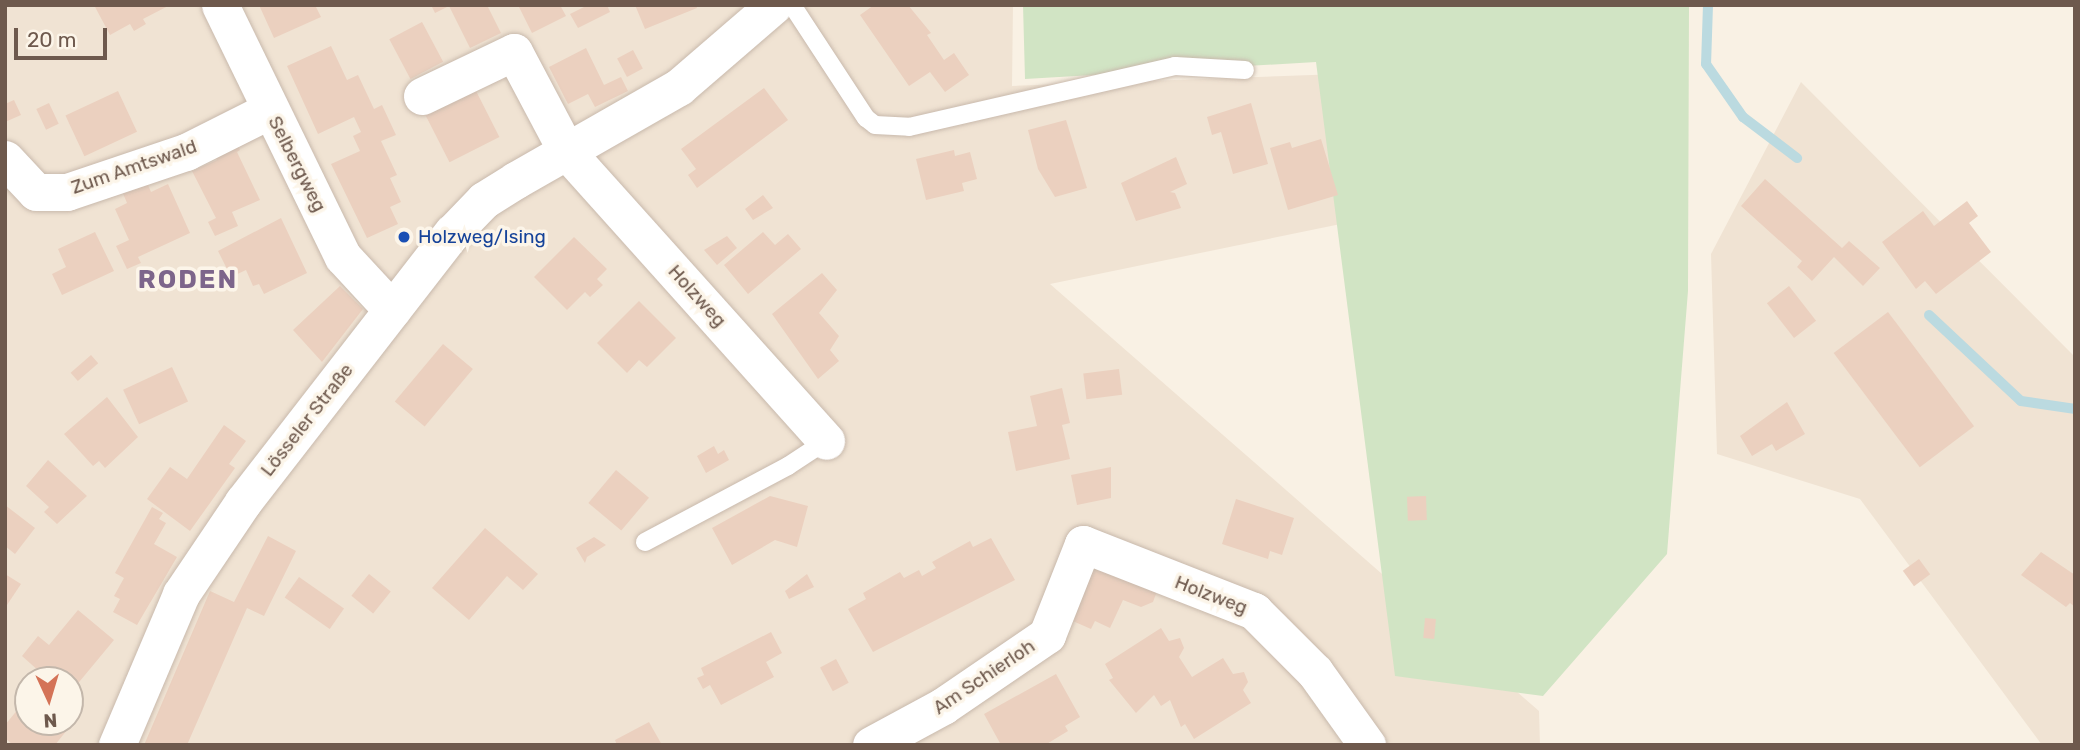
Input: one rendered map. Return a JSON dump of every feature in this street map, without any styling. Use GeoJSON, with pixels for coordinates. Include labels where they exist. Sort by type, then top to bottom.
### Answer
{"type":"FeatureCollection","features":[{"type":"Feature","properties":{"kind":"street","name":"Selbergweg"},"geometry":{"type":"LineString","coordinates":[[220,5],[343,257],[392,310]]}},
{"type":"Feature","properties":{"kind":"street","name":"Lösseler Straße"},"geometry":{"type":"LineString","coordinates":[[117,745],[181,594],[243,502],[392,310],[484,200],[679,87],[774,7]]}},
{"type":"Feature","properties":{"kind":"street"},"geometry":{"type":"LineString","coordinates":[[422,96],[514,52],[567,152]]}},
{"type":"Feature","properties":{"kind":"street","name":"Zum Amtswald"},"geometry":{"type":"LineString","coordinates":[[5,159],[36,192],[67,192],[186,152],[270,110]]}},
{"type":"Feature","properties":{"kind":"street","name":"Holzweg"},"geometry":{"type":"LineString","coordinates":[[567,152],[826,441]]}},
{"type":"Feature","properties":{"kind":"street","name":"Holzweg"},"geometry":{"type":"LineString","coordinates":[[1083,544],[1254,611],[1315,672],[1367,745]]}},
{"type":"Feature","properties":{"kind":"street","name":"Am Schierloh"},"geometry":{"type":"LineString","coordinates":[[871,745],[943,706],[1047,635],[1083,544]]}},
{"type":"Feature","properties":{"kind":"lane"},"geometry":{"type":"LineString","coordinates":[[774,7],[866,118],[875,125],[909,127],[1175,66],[1245,70]]}},
{"type":"Feature","properties":{"kind":"lane"},"geometry":{"type":"LineString","coordinates":[[645,542],[826,441]]}},
{"type":"Feature","properties":{"kind":"shaded area"},"geometry":{"type":"Polygon","coordinates":[[[5,5],[1013,5],[1012,86],[1340,74],[1365,219],[1050,284],[1539,711],[1540,745],[5,745],[5,5]]]}},
{"type":"Feature","properties":{"kind":"shaded area"},"geometry":{"type":"Polygon","coordinates":[[[1801,82],[2075,357],[2075,745],[2042,745],[1860,499],[1717,454],[1711,254],[1801,82]]]}},
{"type":"Feature","properties":{"kind":"green space"},"geometry":{"type":"Polygon","coordinates":[[[1023,5],[1689,5],[1688,291],[1667,554],[1543,696],[1395,676],[1316,62],[1025,79],[1023,5]]]}},
{"type":"Feature","properties":{"kind":"building"},"geometry":{"type":"Polygon","coordinates":[[[94,5],[170,5],[143,19],[146,24],[134,31],[130,24],[110,35],[94,5]]]}},
{"type":"Feature","properties":{"kind":"building"},"geometry":{"type":"Polygon","coordinates":[[[259,5],[315,5],[321,17],[274,38],[259,5]]]}},
{"type":"Feature","properties":{"kind":"building"},"geometry":{"type":"Polygon","coordinates":[[[431,5],[487,5],[501,33],[470,48],[449,6],[435,13],[431,5]]]}},
{"type":"Feature","properties":{"kind":"building"},"geometry":{"type":"Polygon","coordinates":[[[518,5],[560,5],[566,16],[532,33],[518,5]]]}},
{"type":"Feature","properties":{"kind":"building"},"geometry":{"type":"Polygon","coordinates":[[[588,5],[607,5],[610,12],[578,28],[570,14],[588,5]]]}},
{"type":"Feature","properties":{"kind":"building"},"geometry":{"type":"Polygon","coordinates":[[[635,5],[696,5],[697,8],[645,29],[635,5]]]}},
{"type":"Feature","properties":{"kind":"building"},"geometry":{"type":"Polygon","coordinates":[[[874,5],[908,5],[931,33],[927,35],[944,60],[954,53],[969,75],[945,92],[930,72],[909,86],[860,15],[874,5]]]}},
{"type":"Feature","properties":{"kind":"building"},"geometry":{"type":"Polygon","coordinates":[[[422,22],[443,62],[410,79],[389,39],[422,22]]]}},
{"type":"Feature","properties":{"kind":"building"},"geometry":{"type":"Polygon","coordinates":[[[331,46],[347,80],[358,75],[374,109],[382,105],[396,135],[381,141],[397,175],[390,178],[401,202],[390,207],[398,224],[367,238],[331,164],[360,151],[353,136],[361,132],[354,117],[318,134],[287,66],[331,46]]]}},
{"type":"Feature","properties":{"kind":"building"},"geometry":{"type":"Polygon","coordinates":[[[586,48],[604,85],[621,77],[628,91],[595,107],[588,94],[568,104],[549,67],[586,48]]]}},
{"type":"Feature","properties":{"kind":"building"},"geometry":{"type":"Polygon","coordinates":[[[633,50],[643,69],[627,77],[617,58],[633,50]]]}},
{"type":"Feature","properties":{"kind":"building"},"geometry":{"type":"Polygon","coordinates":[[[474,87],[499,137],[450,162],[424,112],[474,87]]]}},
{"type":"Feature","properties":{"kind":"building"},"geometry":{"type":"Polygon","coordinates":[[[764,88],[788,120],[697,188],[688,175],[696,169],[681,149],[764,88]]]}},
{"type":"Feature","properties":{"kind":"building"},"geometry":{"type":"Polygon","coordinates":[[[118,91],[137,132],[84,156],[65,116],[118,91]]]}},
{"type":"Feature","properties":{"kind":"building"},"geometry":{"type":"Polygon","coordinates":[[[14,100],[21,115],[5,122],[5,104],[14,100]]]}},
{"type":"Feature","properties":{"kind":"building"},"geometry":{"type":"Polygon","coordinates":[[[49,103],[59,124],[46,130],[36,109],[49,103]]]}},
{"type":"Feature","properties":{"kind":"building"},"geometry":{"type":"Polygon","coordinates":[[[1251,103],[1268,164],[1233,174],[1221,132],[1212,135],[1207,117],[1251,103]]]}},
{"type":"Feature","properties":{"kind":"building"},"geometry":{"type":"Polygon","coordinates":[[[1066,120],[1087,188],[1055,197],[1038,169],[1028,130],[1066,120]]]}},
{"type":"Feature","properties":{"kind":"building"},"geometry":{"type":"Polygon","coordinates":[[[235,137],[240,150],[237,152],[260,200],[232,212],[238,226],[215,236],[208,222],[216,218],[192,171],[217,160],[211,148],[235,137]]]}},
{"type":"Feature","properties":{"kind":"building"},"geometry":{"type":"Polygon","coordinates":[[[1321,139],[1338,195],[1288,210],[1270,148],[1290,142],[1292,148],[1321,139]]]}},
{"type":"Feature","properties":{"kind":"building"},"geometry":{"type":"Polygon","coordinates":[[[954,150],[955,156],[970,152],[977,179],[962,183],[964,191],[926,200],[916,159],[954,150]]]}},
{"type":"Feature","properties":{"kind":"building"},"geometry":{"type":"Polygon","coordinates":[[[1176,157],[1187,184],[1170,192],[1175,193],[1181,208],[1136,221],[1121,183],[1176,157]]]}},
{"type":"Feature","properties":{"kind":"building"},"geometry":{"type":"Polygon","coordinates":[[[1765,179],[1842,248],[1849,241],[1880,268],[1863,286],[1834,257],[1812,281],[1797,267],[1802,261],[1741,206],[1765,179]]]}},
{"type":"Feature","properties":{"kind":"building"},"geometry":{"type":"Polygon","coordinates":[[[146,180],[151,192],[168,184],[190,233],[138,257],[141,263],[127,269],[116,246],[129,240],[115,209],[127,203],[122,191],[146,180]]]}},
{"type":"Feature","properties":{"kind":"building"},"geometry":{"type":"Polygon","coordinates":[[[763,195],[773,208],[753,220],[745,209],[763,195]]]}},
{"type":"Feature","properties":{"kind":"building"},"geometry":{"type":"Polygon","coordinates":[[[1967,201],[1978,216],[1969,223],[1991,252],[1936,294],[1925,281],[1916,289],[1882,242],[1923,211],[1934,226],[1967,201]]]}},
{"type":"Feature","properties":{"kind":"building"},"geometry":{"type":"Polygon","coordinates":[[[281,218],[307,273],[264,294],[259,284],[253,286],[246,270],[231,277],[218,251],[281,218]]]}},
{"type":"Feature","properties":{"kind":"building"},"geometry":{"type":"Polygon","coordinates":[[[95,232],[114,271],[62,295],[52,274],[66,267],[58,249],[95,232]]]}},
{"type":"Feature","properties":{"kind":"building"},"geometry":{"type":"Polygon","coordinates":[[[763,232],[775,245],[788,234],[801,249],[748,294],[724,265],[763,232]]]}},
{"type":"Feature","properties":{"kind":"building"},"geometry":{"type":"Polygon","coordinates":[[[727,236],[737,248],[717,265],[704,250],[727,236]]]}},
{"type":"Feature","properties":{"kind":"building"},"geometry":{"type":"Polygon","coordinates":[[[574,237],[607,269],[597,279],[603,285],[590,297],[585,292],[567,310],[534,277],[574,237]]]}},
{"type":"Feature","properties":{"kind":"building"},"geometry":{"type":"Polygon","coordinates":[[[822,273],[837,290],[819,313],[839,336],[830,350],[839,361],[818,379],[772,314],[822,273]]]}},
{"type":"Feature","properties":{"kind":"building"},"geometry":{"type":"Polygon","coordinates":[[[340,286],[363,309],[322,362],[293,330],[340,286]]]}},
{"type":"Feature","properties":{"kind":"building"},"geometry":{"type":"Polygon","coordinates":[[[1789,286],[1816,321],[1794,338],[1767,303],[1789,286]]]}},
{"type":"Feature","properties":{"kind":"building"},"geometry":{"type":"Polygon","coordinates":[[[639,301],[676,338],[647,367],[639,360],[627,373],[597,343],[639,301]]]}},
{"type":"Feature","properties":{"kind":"building"},"geometry":{"type":"Polygon","coordinates":[[[1888,312],[1974,426],[1920,467],[1834,353],[1888,312]]]}},
{"type":"Feature","properties":{"kind":"building"},"geometry":{"type":"Polygon","coordinates":[[[443,344],[473,369],[425,427],[395,401],[443,344]]]}},
{"type":"Feature","properties":{"kind":"building"},"geometry":{"type":"Polygon","coordinates":[[[91,355],[98,363],[78,381],[71,373],[91,355]]]}},
{"type":"Feature","properties":{"kind":"building"},"geometry":{"type":"Polygon","coordinates":[[[172,367],[188,401],[139,424],[123,390],[172,367]]]}},
{"type":"Feature","properties":{"kind":"building"},"geometry":{"type":"Polygon","coordinates":[[[1119,369],[1122,395],[1086,399],[1083,373],[1119,369]]]}},
{"type":"Feature","properties":{"kind":"building"},"geometry":{"type":"Polygon","coordinates":[[[1062,388],[1070,423],[1062,425],[1070,459],[1016,471],[1008,432],[1037,426],[1030,396],[1062,388]]]}},
{"type":"Feature","properties":{"kind":"building"},"geometry":{"type":"Polygon","coordinates":[[[107,397],[138,437],[105,468],[99,461],[93,466],[64,434],[107,397]]]}},
{"type":"Feature","properties":{"kind":"building"},"geometry":{"type":"Polygon","coordinates":[[[1787,402],[1805,434],[1776,451],[1772,444],[1752,456],[1740,436],[1787,402]]]}},
{"type":"Feature","properties":{"kind":"building"},"geometry":{"type":"Polygon","coordinates":[[[224,425],[246,441],[229,464],[235,468],[190,531],[147,499],[170,467],[187,479],[224,425]]]}},
{"type":"Feature","properties":{"kind":"building"},"geometry":{"type":"Polygon","coordinates":[[[714,446],[718,454],[724,450],[729,460],[706,473],[697,456],[714,446]]]}},
{"type":"Feature","properties":{"kind":"building"},"geometry":{"type":"Polygon","coordinates":[[[48,460],[87,496],[57,524],[44,512],[49,507],[26,486],[48,460]]]}},
{"type":"Feature","properties":{"kind":"building"},"geometry":{"type":"Polygon","coordinates":[[[1111,467],[1111,498],[1077,505],[1071,475],[1111,467]]]}},
{"type":"Feature","properties":{"kind":"building"},"geometry":{"type":"Polygon","coordinates":[[[616,470],[649,498],[621,531],[588,503],[616,470]]]}},
{"type":"Feature","properties":{"kind":"building"},"geometry":{"type":"Polygon","coordinates":[[[770,496],[808,506],[797,547],[775,540],[732,565],[712,528],[770,496]]]}},
{"type":"Feature","properties":{"kind":"building"},"geometry":{"type":"Polygon","coordinates":[[[1426,496],[1427,520],[1408,521],[1407,497],[1426,496]]]}},
{"type":"Feature","properties":{"kind":"building"},"geometry":{"type":"Polygon","coordinates":[[[1236,499],[1294,518],[1282,555],[1270,551],[1268,559],[1222,544],[1236,499]]]}},
{"type":"Feature","properties":{"kind":"building"},"geometry":{"type":"Polygon","coordinates":[[[5,505],[35,528],[15,554],[5,546],[5,505]]]}},
{"type":"Feature","properties":{"kind":"building"},"geometry":{"type":"Polygon","coordinates":[[[152,507],[163,513],[159,519],[166,523],[154,544],[177,557],[137,625],[113,612],[120,599],[114,596],[124,578],[115,573],[152,507]]]}},
{"type":"Feature","properties":{"kind":"building"},"geometry":{"type":"Polygon","coordinates":[[[485,528],[538,574],[523,590],[507,576],[469,620],[432,588],[485,528]]]}},
{"type":"Feature","properties":{"kind":"building"},"geometry":{"type":"Polygon","coordinates":[[[268,536],[296,551],[264,616],[247,608],[187,745],[144,745],[210,591],[234,602],[268,536]]]}},
{"type":"Feature","properties":{"kind":"building"},"geometry":{"type":"Polygon","coordinates":[[[594,537],[606,545],[587,557],[585,563],[576,548],[594,537]]]}},
{"type":"Feature","properties":{"kind":"building"},"geometry":{"type":"Polygon","coordinates":[[[991,538],[1015,580],[873,652],[848,609],[866,599],[863,593],[900,572],[904,578],[919,570],[922,576],[936,568],[932,562],[970,541],[973,547],[991,538]]]}},
{"type":"Feature","properties":{"kind":"building"},"geometry":{"type":"Polygon","coordinates":[[[2041,552],[2075,575],[2075,607],[2070,603],[2066,607],[2021,575],[2041,552]]]}},
{"type":"Feature","properties":{"kind":"building"},"geometry":{"type":"Polygon","coordinates":[[[1919,559],[1930,574],[1914,586],[1903,571],[1919,559]]]}},
{"type":"Feature","properties":{"kind":"building"},"geometry":{"type":"Polygon","coordinates":[[[1108,562],[1157,591],[1153,602],[1141,607],[1123,600],[1110,628],[1095,621],[1091,629],[1066,618],[1088,569],[1108,562]]]}},
{"type":"Feature","properties":{"kind":"building"},"geometry":{"type":"Polygon","coordinates":[[[5,574],[21,584],[5,608],[5,574]]]}},
{"type":"Feature","properties":{"kind":"building"},"geometry":{"type":"Polygon","coordinates":[[[369,574],[391,592],[373,613],[351,596],[369,574]]]}},
{"type":"Feature","properties":{"kind":"building"},"geometry":{"type":"Polygon","coordinates":[[[807,574],[814,587],[789,599],[785,591],[807,574]]]}},
{"type":"Feature","properties":{"kind":"building"},"geometry":{"type":"Polygon","coordinates":[[[299,577],[344,609],[330,629],[285,597],[299,577]]]}},
{"type":"Feature","properties":{"kind":"building"},"geometry":{"type":"Polygon","coordinates":[[[78,610],[114,640],[84,676],[84,666],[33,666],[22,656],[38,636],[49,645],[78,610]]]}},
{"type":"Feature","properties":{"kind":"building"},"geometry":{"type":"Polygon","coordinates":[[[1425,618],[1436,619],[1434,639],[1423,638],[1425,618]]]}},
{"type":"Feature","properties":{"kind":"building"},"geometry":{"type":"Polygon","coordinates":[[[1161,628],[1169,641],[1180,638],[1184,648],[1179,657],[1192,677],[1223,658],[1233,674],[1244,672],[1248,682],[1243,690],[1251,703],[1194,739],[1185,724],[1181,727],[1170,700],[1161,706],[1154,695],[1136,713],[1109,680],[1113,678],[1105,664],[1161,628]]]}},
{"type":"Feature","properties":{"kind":"building"},"geometry":{"type":"Polygon","coordinates":[[[771,632],[782,653],[766,662],[774,677],[721,705],[710,685],[703,689],[697,678],[704,675],[701,668],[771,632]]]}},
{"type":"Feature","properties":{"kind":"building"},"geometry":{"type":"Polygon","coordinates":[[[836,659],[849,683],[833,691],[820,667],[836,659]]]}},
{"type":"Feature","properties":{"kind":"building"},"geometry":{"type":"Polygon","coordinates":[[[1056,674],[1080,717],[1065,726],[1068,731],[1045,745],[1001,745],[984,714],[1056,674]]]}},
{"type":"Feature","properties":{"kind":"building"},"geometry":{"type":"Polygon","coordinates":[[[14,714],[14,736],[62,736],[55,745],[13,745],[5,738],[5,725],[14,714]]]}},
{"type":"Feature","properties":{"kind":"building"},"geometry":{"type":"Polygon","coordinates":[[[649,722],[662,745],[617,745],[615,740],[649,722]]]}},
{"type":"Feature","properties":{"kind":"waterway"},"geometry":{"type":"LineString","coordinates":[[1708,5],[1706,64],[1743,117],[1797,158]]}},
{"type":"Feature","properties":{"kind":"waterway"},"geometry":{"type":"LineString","coordinates":[[1929,315],[2021,401],[2075,409]]}},
{"type":"Feature","properties":{"kind":"place","name":"Holzweg/Ising"},"geometry":{"type":"Point","coordinates":[404,237]}},
{"type":"Feature","properties":{"kind":"district","name":"RODEN"},"geometry":{"type":"Point","coordinates":[188,280]}}]}
